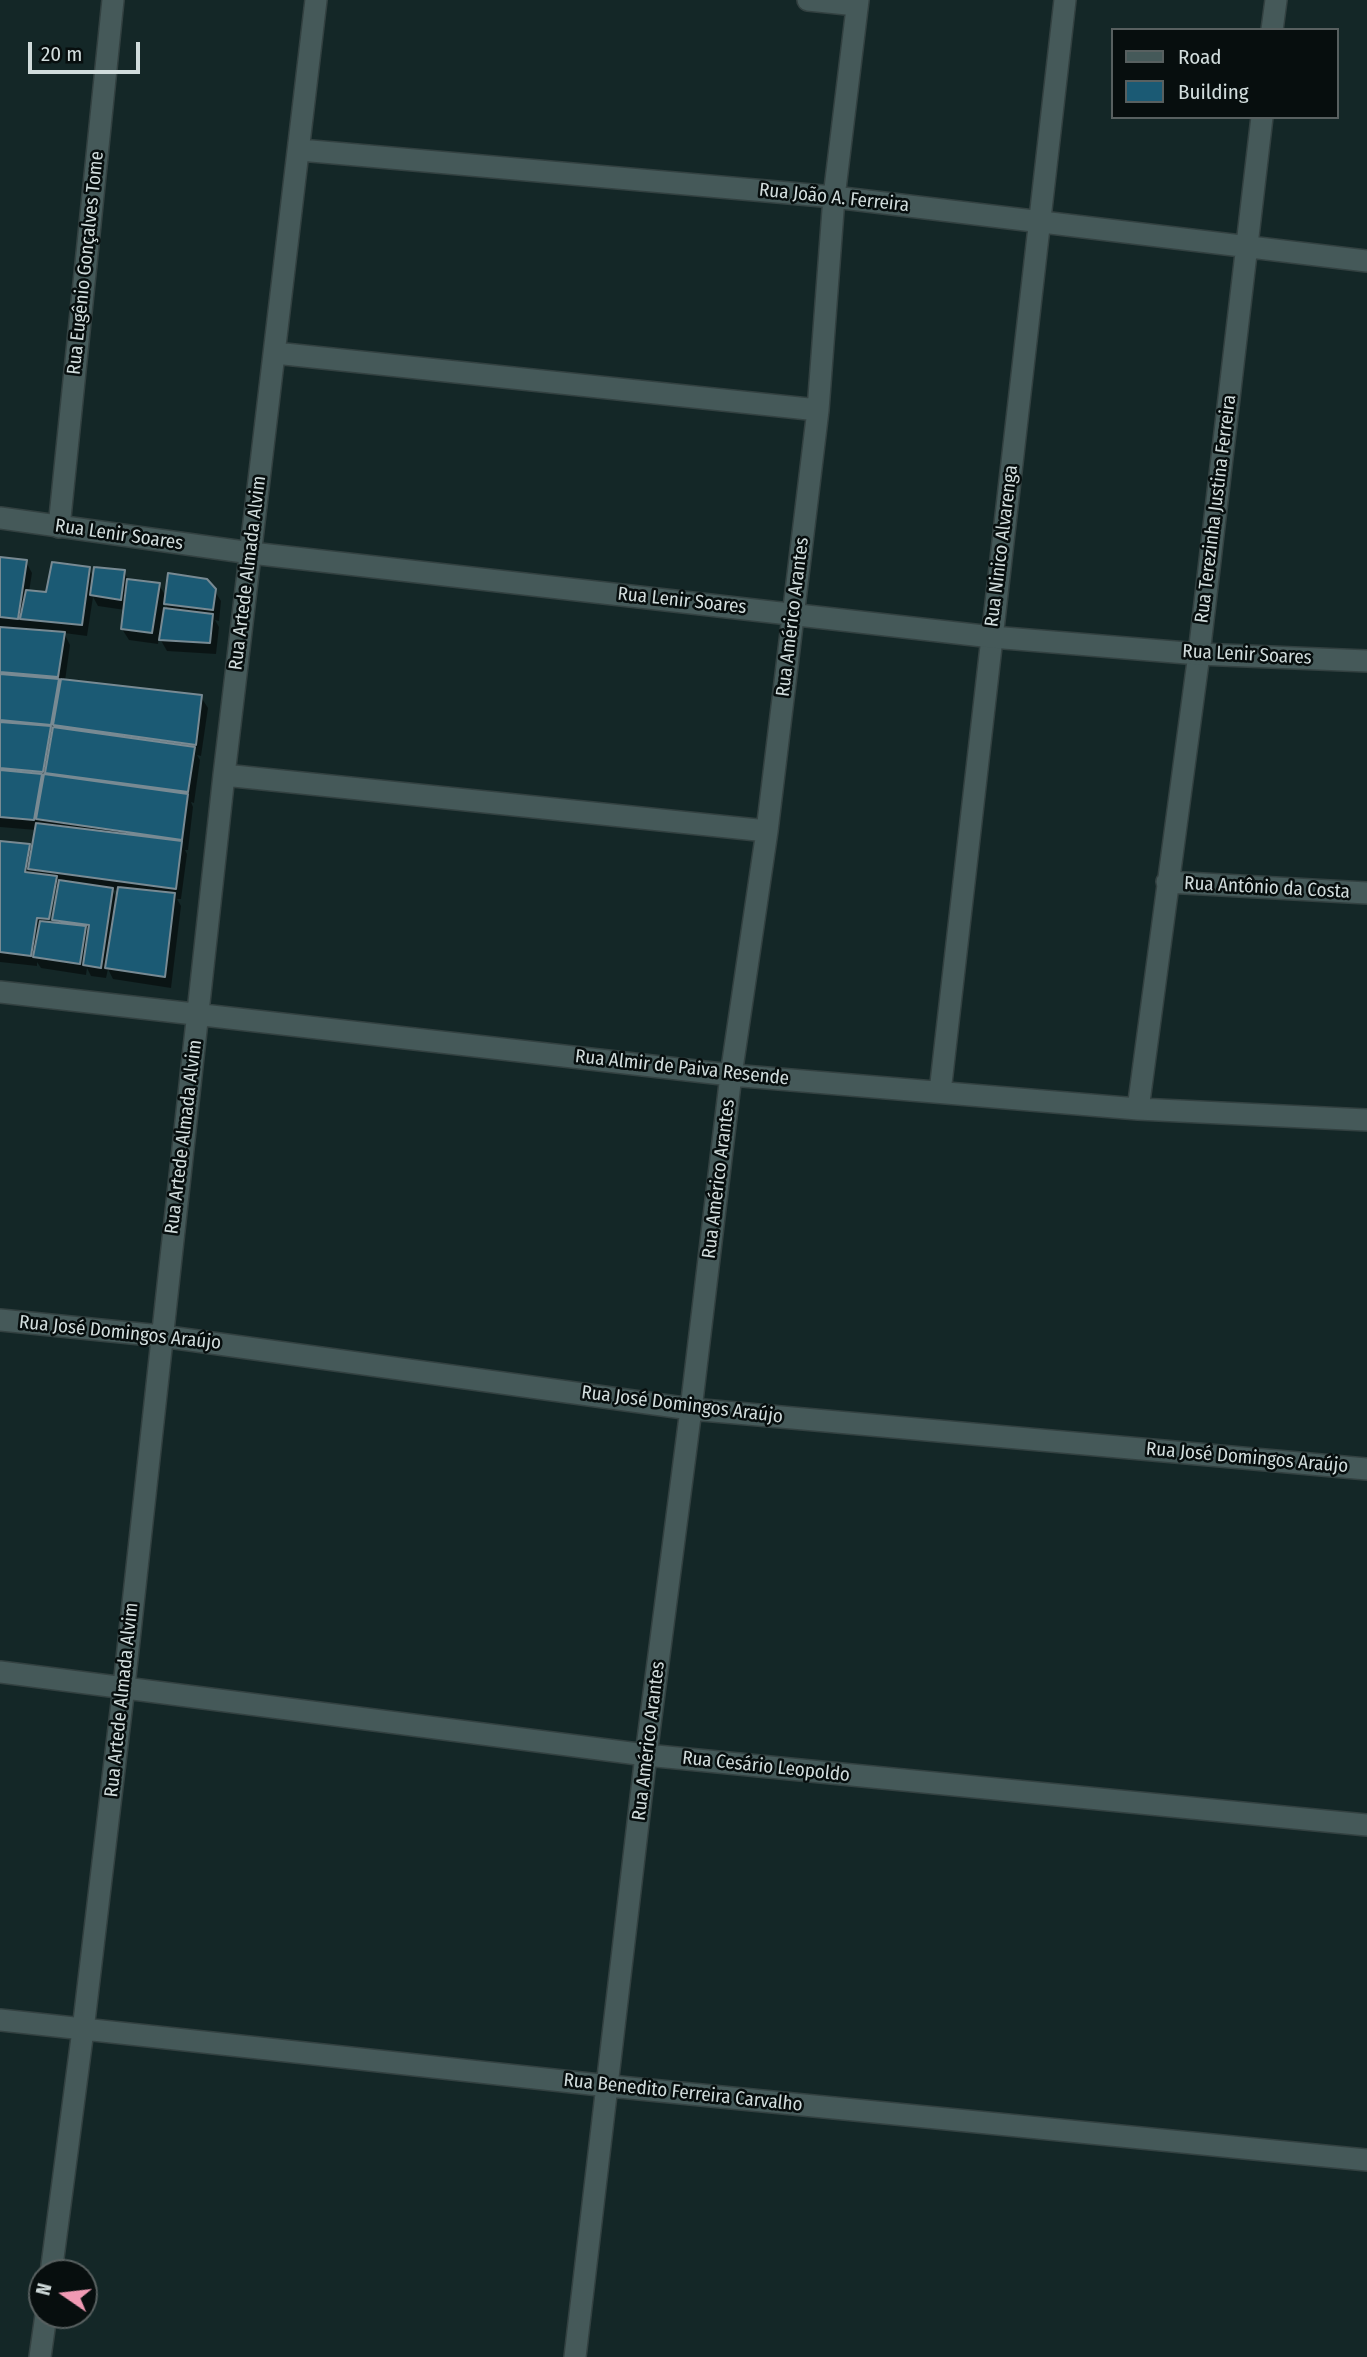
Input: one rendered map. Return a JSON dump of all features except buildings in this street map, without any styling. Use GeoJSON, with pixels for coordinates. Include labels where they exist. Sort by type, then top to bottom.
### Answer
{"type":"FeatureCollection","features":[{"type":"Feature","properties":{"kind":"street","name":"Rua Eugênio Gonçalves Tome"},"geometry":{"type":"LineString","coordinates":[[59,527],[113,0]]}},
{"type":"Feature","properties":{"kind":"street","name":"Rua Artede Almada Alvim"},"geometry":{"type":"LineString","coordinates":[[53,2259],[124,1686],[224,775],[316,0]]}},
{"type":"Feature","properties":{"kind":"street"},"geometry":{"type":"LineString","coordinates":[[808,0],[858,2]]}},
{"type":"Feature","properties":{"kind":"street","name":"Rua Ninico Alvarenga"},"geometry":{"type":"LineString","coordinates":[[940,1092],[1065,0]]}},
{"type":"Feature","properties":{"kind":"street"},"geometry":{"type":"LineString","coordinates":[[1272,28],[1276,0]]}},
{"type":"Feature","properties":{"kind":"street","name":"Rua Américo Arantes"},"geometry":{"type":"LineString","coordinates":[[575,2357],[609,2087],[646,1755],[731,1075],[768,831],[818,410],[834,197],[858,2]]}},
{"type":"Feature","properties":{"kind":"street","name":"Rua Terezinha Justina Ferreira"},"geometry":{"type":"LineString","coordinates":[[1138,1109],[1199,654],[1262,119]]}},
{"type":"Feature","properties":{"kind":"street","name":"Rua João A. Ferreira"},"geometry":{"type":"LineString","coordinates":[[300,150],[834,197],[1367,261]]}},
{"type":"Feature","properties":{"kind":"street"},"geometry":{"type":"LineString","coordinates":[[275,354],[818,410]]}},
{"type":"Feature","properties":{"kind":"street","name":"Rua Lenir Soares"},"geometry":{"type":"LineString","coordinates":[[0,519],[251,552],[992,637],[1199,654],[1367,661]]}},
{"type":"Feature","properties":{"kind":"street"},"geometry":{"type":"LineString","coordinates":[[224,775],[768,831]]}},
{"type":"Feature","properties":{"kind":"street","name":"Rua Antônio da Costa"},"geometry":{"type":"LineString","coordinates":[[1167,882],[1367,893]]}},
{"type":"Feature","properties":{"kind":"street","name":"Rua Almir de Paiva Resende"},"geometry":{"type":"LineString","coordinates":[[0,992],[731,1075],[1138,1109],[1367,1120]]}},
{"type":"Feature","properties":{"kind":"street","name":"Rua José Domingos Araújo"},"geometry":{"type":"LineString","coordinates":[[0,1320],[161,1336],[691,1409],[1367,1469]]}},
{"type":"Feature","properties":{"kind":"street","name":"Rua Cesário Leopoldo"},"geometry":{"type":"LineString","coordinates":[[0,1672],[646,1755],[1367,1825]]}},
{"type":"Feature","properties":{"kind":"street","name":"Rua Benedito Ferreira Carvalho"},"geometry":{"type":"LineString","coordinates":[[0,2020],[609,2087],[1367,2160]]}},
{"type":"Feature","properties":{"kind":"street"},"geometry":{"type":"LineString","coordinates":[[40,2357],[44,2329]]}}]}
